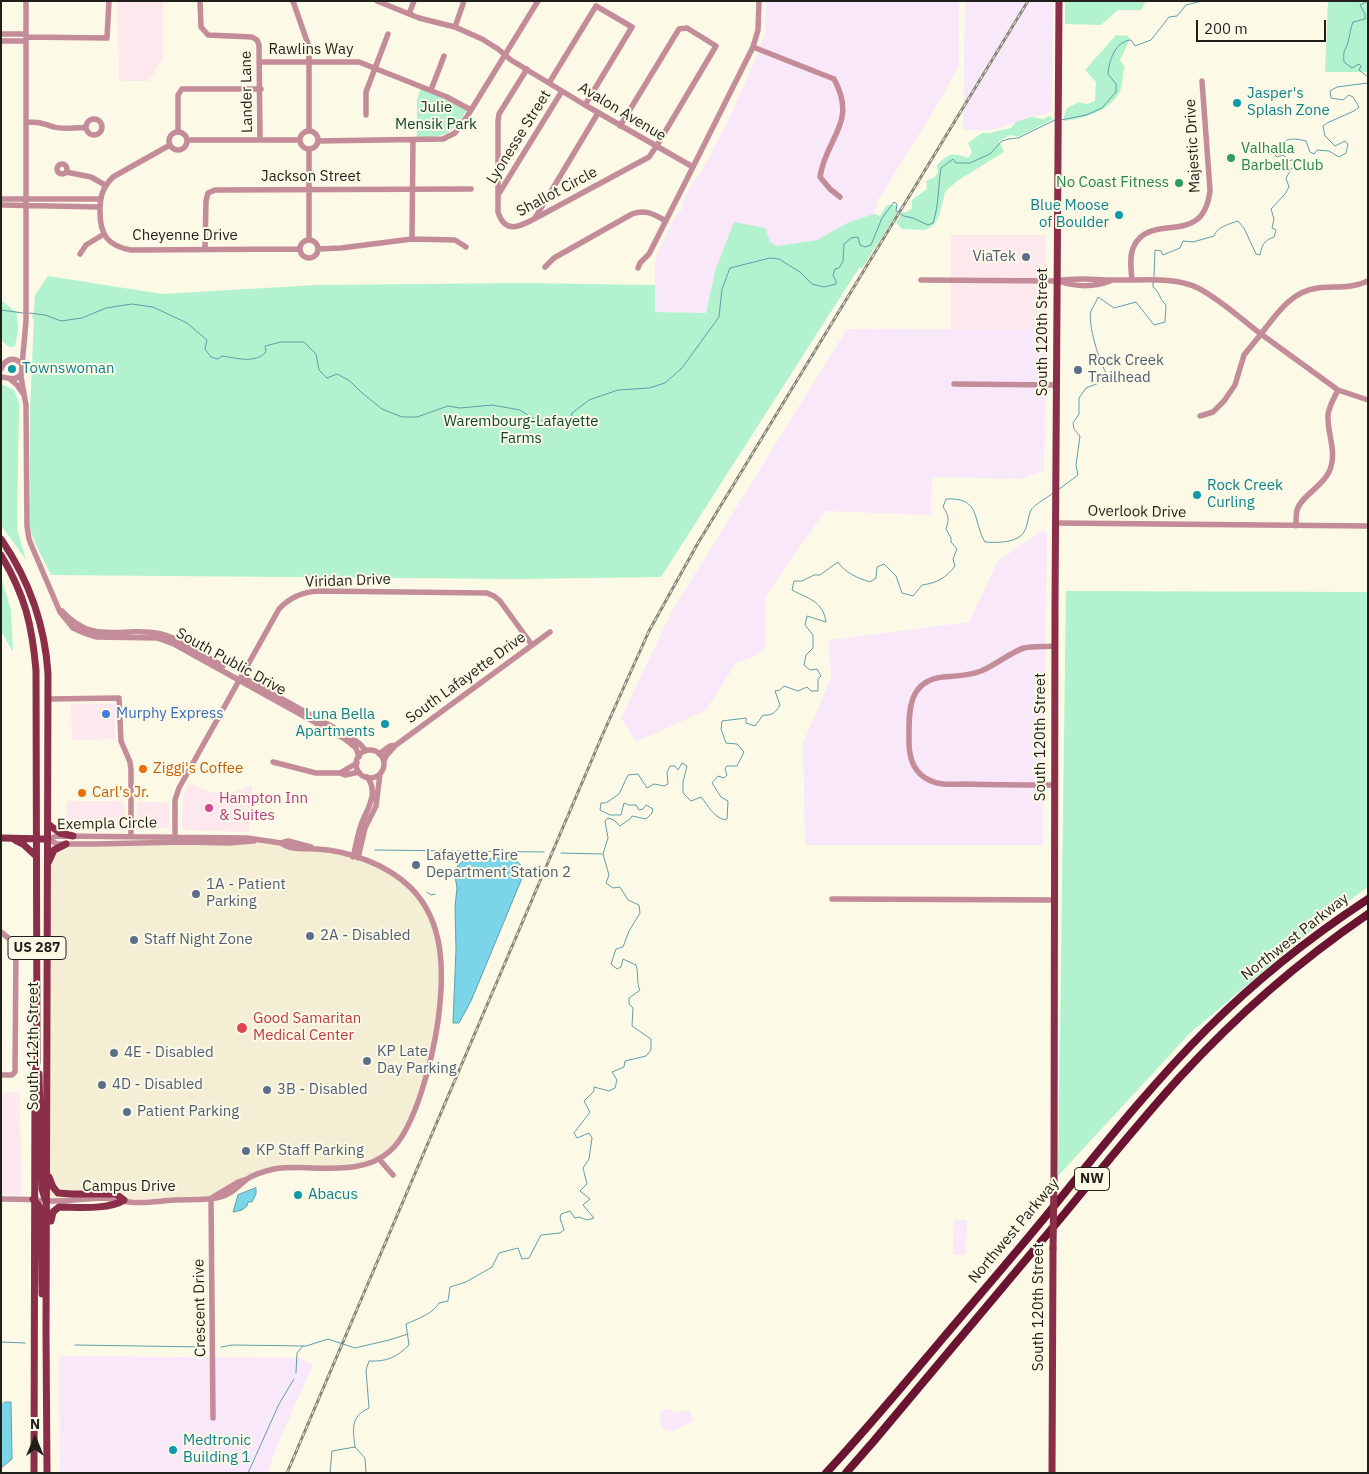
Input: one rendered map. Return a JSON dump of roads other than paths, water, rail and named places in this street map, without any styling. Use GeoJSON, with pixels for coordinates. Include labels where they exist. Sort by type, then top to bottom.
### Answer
{"type":"FeatureCollection","features":[{"type":"Feature","properties":{"kind":"highway","name":"Northwest Parkway"},"geometry":{"type":"LineString","coordinates":[[826,1473],[860,1437],[1040,1224],[1106,1142],[1207,1029],[1268,973],[1342,915],[1368,899]]}},
{"type":"Feature","properties":{"kind":"highway","name":"Northwest Parkway"},"geometry":{"type":"LineString","coordinates":[[846,1473],[1180,1076],[1265,994],[1310,957],[1368,914]]}},
{"type":"Feature","properties":{"kind":"main road","name":"South 120th Street"},"geometry":{"type":"LineString","coordinates":[[1052,1473],[1056,385],[1060,1]]}},
{"type":"Feature","properties":{"kind":"main road","name":"South 112th Street"},"geometry":{"type":"LineString","coordinates":[[1,539],[22,574],[38,611],[47,657],[47,1473]]}},
{"type":"Feature","properties":{"kind":"main road","name":"South 112th Street"},"geometry":{"type":"LineString","coordinates":[[1,556],[15,580],[26,606],[35,652],[38,722],[36,839],[38,1062],[35,1073],[34,1473]]}},
{"type":"Feature","properties":{"kind":"main road"},"geometry":{"type":"LineString","coordinates":[[48,824],[60,833],[72,836]]}},
{"type":"Feature","properties":{"kind":"main road"},"geometry":{"type":"LineString","coordinates":[[1,838],[48,839]]}},
{"type":"Feature","properties":{"kind":"main road"},"geometry":{"type":"LineString","coordinates":[[12,838],[23,844],[36,856]]}},
{"type":"Feature","properties":{"kind":"main road"},"geometry":{"type":"LineString","coordinates":[[48,864],[54,850],[66,844]]}},
{"type":"Feature","properties":{"kind":"main road"},"geometry":{"type":"LineString","coordinates":[[38,1062],[41,1097],[42,1189],[43,1197],[47,1202]]}},
{"type":"Feature","properties":{"kind":"main road"},"geometry":{"type":"LineString","coordinates":[[34,1200],[41,1208],[42,1322],[43,1330],[46,1334],[49,1329],[51,1215],[59,1207],[108,1206],[118,1204],[124,1200],[116,1194],[72,1194],[58,1192],[53,1188],[47,1170]]}},
{"type":"Feature","properties":{"kind":"street"},"geometry":{"type":"LineString","coordinates":[[24,395],[22,365],[26,321],[26,1]]}},
{"type":"Feature","properties":{"kind":"street"},"geometry":{"type":"LineString","coordinates":[[1,34],[26,37],[107,38],[109,1]]}},
{"type":"Feature","properties":{"kind":"street","name":"Lander Lane"},"geometry":{"type":"LineString","coordinates":[[200,1],[201,27],[208,35],[252,37],[257,40],[259,45],[261,88],[260,140]]}},
{"type":"Feature","properties":{"kind":"street"},"geometry":{"type":"LineString","coordinates":[[293,1],[307,39],[309,131]]}},
{"type":"Feature","properties":{"kind":"street","name":"Avalon Avenue"},"geometry":{"type":"LineString","coordinates":[[377,1],[409,14],[455,27],[482,39],[511,60],[598,113],[693,167]]}},
{"type":"Feature","properties":{"kind":"street"},"geometry":{"type":"LineString","coordinates":[[409,14],[414,1]]}},
{"type":"Feature","properties":{"kind":"street"},"geometry":{"type":"LineString","coordinates":[[455,27],[464,1]]}},
{"type":"Feature","properties":{"kind":"street"},"geometry":{"type":"LineString","coordinates":[[318,141],[443,139],[455,133],[538,1]]}},
{"type":"Feature","properties":{"kind":"street"},"geometry":{"type":"LineString","coordinates":[[638,268],[640,263],[649,254],[753,47],[758,30],[759,1]]}},
{"type":"Feature","properties":{"kind":"street"},"geometry":{"type":"LineString","coordinates":[[549,83],[596,6],[632,26],[585,105]]}},
{"type":"Feature","properties":{"kind":"street","name":"Shallot Circle"},"geometry":{"type":"LineString","coordinates":[[527,69],[500,114],[498,121],[498,212],[500,218],[508,226],[520,226],[649,157],[716,46],[687,28],[679,29],[620,126]]}},
{"type":"Feature","properties":{"kind":"street"},"geometry":{"type":"LineString","coordinates":[[366,115],[366,92],[388,34]]}},
{"type":"Feature","properties":{"kind":"street"},"geometry":{"type":"LineString","coordinates":[[1,41],[26,37]]}},
{"type":"Feature","properties":{"kind":"street"},"geometry":{"type":"LineString","coordinates":[[753,47],[834,79],[840,92],[844,109],[841,122],[820,175],[821,180],[840,197]]}},
{"type":"Feature","properties":{"kind":"street"},"geometry":{"type":"LineString","coordinates":[[431,90],[444,56]]}},
{"type":"Feature","properties":{"kind":"street","name":"Rawlins Way"},"geometry":{"type":"LineString","coordinates":[[260,62],[359,62],[455,100],[471,110]]}},
{"type":"Feature","properties":{"kind":"street","name":"Majestic Drive"},"geometry":{"type":"LineString","coordinates":[[1132,280],[1133,249],[1140,238],[1156,230],[1190,224],[1201,215],[1208,203],[1210,190],[1202,81]]}},
{"type":"Feature","properties":{"kind":"street"},"geometry":{"type":"LineString","coordinates":[[178,131],[178,94],[180,90],[261,88]]}},
{"type":"Feature","properties":{"kind":"street","name":"Lyonesse Street"},"geometry":{"type":"LineString","coordinates":[[498,196],[562,91]]}},
{"type":"Feature","properties":{"kind":"street"},"geometry":{"type":"LineString","coordinates":[[534,219],[598,113]]}},
{"type":"Feature","properties":{"kind":"street"},"geometry":{"type":"LineString","coordinates":[[26,122],[40,122],[54,127],[86,128]]}},
{"type":"Feature","properties":{"kind":"street"},"geometry":{"type":"LineString","coordinates":[[178,131],[185,135],[187,140],[184,147],[179,150],[174,149],[168,140],[170,135],[178,131]]}},
{"type":"Feature","properties":{"kind":"street"},"geometry":{"type":"LineString","coordinates":[[309,131],[304,133],[300,140],[302,146],[309,150]]}},
{"type":"Feature","properties":{"kind":"street"},"geometry":{"type":"LineString","coordinates":[[309,131],[317,135],[318,141],[315,147],[309,150]]}},
{"type":"Feature","properties":{"kind":"street"},"geometry":{"type":"LineString","coordinates":[[187,140],[300,140]]}},
{"type":"Feature","properties":{"kind":"street"},"geometry":{"type":"LineString","coordinates":[[412,239],[413,140]]}},
{"type":"Feature","properties":{"kind":"street"},"geometry":{"type":"LineString","coordinates":[[80,254],[86,245],[104,234],[100,223],[100,199],[105,185],[113,178],[170,145]]}},
{"type":"Feature","properties":{"kind":"street"},"geometry":{"type":"LineString","coordinates":[[309,150],[309,239]]}},
{"type":"Feature","properties":{"kind":"street"},"geometry":{"type":"LineString","coordinates":[[66,172],[91,177],[105,185]]}},
{"type":"Feature","properties":{"kind":"street","name":"Jackson Street"},"geometry":{"type":"LineString","coordinates":[[205,248],[206,201],[208,193],[215,190],[471,189]]}},
{"type":"Feature","properties":{"kind":"street"},"geometry":{"type":"LineString","coordinates":[[1,198],[26,202],[100,207]]}},
{"type":"Feature","properties":{"kind":"street"},"geometry":{"type":"LineString","coordinates":[[1,205],[100,199]]}},
{"type":"Feature","properties":{"kind":"street"},"geometry":{"type":"LineString","coordinates":[[545,267],[554,258],[632,214],[641,211],[666,221]]}},
{"type":"Feature","properties":{"kind":"street","name":"Cheyenne Drive"},"geometry":{"type":"LineString","coordinates":[[104,234],[113,244],[130,250],[205,248],[299,249]]}},
{"type":"Feature","properties":{"kind":"street"},"geometry":{"type":"LineString","coordinates":[[309,239],[314,241],[318,249],[315,256],[310,258],[302,256],[299,249],[302,242],[309,239]]}},
{"type":"Feature","properties":{"kind":"street"},"geometry":{"type":"LineString","coordinates":[[318,249],[412,239],[455,240],[466,247]]}},
{"type":"Feature","properties":{"kind":"street"},"geometry":{"type":"LineString","coordinates":[[921,280],[1057,281],[1073,278],[1164,280],[1186,284],[1199,288],[1338,390],[1368,400]]}},
{"type":"Feature","properties":{"kind":"street"},"geometry":{"type":"LineString","coordinates":[[1200,416],[1213,412],[1224,401],[1235,385],[1244,355],[1289,300],[1299,294],[1317,288],[1352,286],[1368,280]]}},
{"type":"Feature","properties":{"kind":"street"},"geometry":{"type":"LineString","coordinates":[[24,345],[12,359],[4,362],[2,368],[6,378],[18,385],[24,395]]}},
{"type":"Feature","properties":{"kind":"street"},"geometry":{"type":"LineString","coordinates":[[12,359],[18,360],[22,365]]}},
{"type":"Feature","properties":{"kind":"street"},"geometry":{"type":"LineString","coordinates":[[6,378],[18,378],[22,373]]}},
{"type":"Feature","properties":{"kind":"street"},"geometry":{"type":"LineString","coordinates":[[954,384],[1056,385]]}},
{"type":"Feature","properties":{"kind":"street"},"geometry":{"type":"LineString","coordinates":[[1296,526],[1297,510],[1300,504],[1322,483],[1329,472],[1333,447],[1328,417],[1329,409],[1338,390]]}},
{"type":"Feature","properties":{"kind":"street","name":"South Public Drive"},"geometry":{"type":"LineString","coordinates":[[24,395],[26,404],[27,533],[32,550],[65,620],[73,628],[84,633],[102,637],[150,637],[174,644],[349,736],[366,751]]}},
{"type":"Feature","properties":{"kind":"street","name":"Overlook Drive"},"geometry":{"type":"LineString","coordinates":[[1056,523],[1368,526]]}},
{"type":"Feature","properties":{"kind":"street","name":"Viridan Drive"},"geometry":{"type":"LineString","coordinates":[[175,836],[175,800],[178,791],[279,609],[285,602],[305,592],[487,593],[500,601],[532,645]]}},
{"type":"Feature","properties":{"kind":"street","name":"South Lafayette Drive"},"geometry":{"type":"LineString","coordinates":[[384,762],[386,756],[396,745],[550,632]]}},
{"type":"Feature","properties":{"kind":"street"},"geometry":{"type":"LineString","coordinates":[[1054,785],[935,782],[923,776],[913,765],[910,760],[909,748],[911,701],[916,692],[926,683],[938,678],[980,672],[1026,648],[1055,646]]}},
{"type":"Feature","properties":{"kind":"street","name":"South Public Drive"},"geometry":{"type":"LineString","coordinates":[[241,678],[345,739],[356,748],[358,760]]}},
{"type":"Feature","properties":{"kind":"street"},"geometry":{"type":"LineString","coordinates":[[48,699],[119,698],[120,740],[130,762],[131,770],[131,836]]}},
{"type":"Feature","properties":{"kind":"street","name":"South Lafayette Drive"},"geometry":{"type":"LineString","coordinates":[[379,754],[390,746],[396,745]]}},
{"type":"Feature","properties":{"kind":"street"},"geometry":{"type":"LineString","coordinates":[[340,773],[358,760],[366,751],[373,751],[379,754],[384,762],[380,774],[376,806],[365,828],[356,858]]}},
{"type":"Feature","properties":{"kind":"street"},"geometry":{"type":"LineString","coordinates":[[358,760],[359,772]]}},
{"type":"Feature","properties":{"kind":"street"},"geometry":{"type":"LineString","coordinates":[[272,762],[316,773],[345,774],[359,772],[368,777],[380,774]]}},
{"type":"Feature","properties":{"kind":"street"},"geometry":{"type":"LineString","coordinates":[[356,858],[362,822],[372,797],[372,784],[368,777]]}},
{"type":"Feature","properties":{"kind":"street","name":"Exempla Circle"},"geometry":{"type":"LineString","coordinates":[[48,839],[57,836],[247,838],[281,843],[286,847],[296,849],[317,849],[356,858],[387,870],[404,882],[416,894],[429,914],[436,930],[441,963],[442,976],[438,1021],[423,1087],[400,1140],[391,1150],[365,1165],[343,1168],[276,1169],[238,1182],[211,1198]]}},
{"type":"Feature","properties":{"kind":"street","name":"Exempla Circle"},"geometry":{"type":"LineString","coordinates":[[48,839],[57,844],[130,845],[259,841]]}},
{"type":"Feature","properties":{"kind":"street"},"geometry":{"type":"LineString","coordinates":[[832,898],[1055,900]]}},
{"type":"Feature","properties":{"kind":"street"},"geometry":{"type":"LineString","coordinates":[[1,932],[12,941],[16,949],[16,1072],[12,1075],[1,1075]]}},
{"type":"Feature","properties":{"kind":"street"},"geometry":{"type":"LineString","coordinates":[[378,1159],[393,1175]]}},
{"type":"Feature","properties":{"kind":"street","name":"Campus Drive"},"geometry":{"type":"LineString","coordinates":[[1,1199],[47,1202],[101,1198],[148,1202],[211,1198]]}},
{"type":"Feature","properties":{"kind":"street","name":"Crescent Drive"},"geometry":{"type":"LineString","coordinates":[[211,1198],[213,1418]]}},
{"type":"Feature","properties":{"kind":"water"},"geometry":{"type":"Polygon","coordinates":[[[498,858],[514,860],[525,871],[471,1001],[459,1023],[453,1023],[457,888],[455,876],[458,865],[463,861],[498,858]]]}},
{"type":"Feature","properties":{"kind":"water"},"geometry":{"type":"Polygon","coordinates":[[[256,1188],[256,1194],[252,1202],[248,1202],[247,1206],[242,1210],[233,1212],[238,1195],[256,1188]]]}},
{"type":"Feature","properties":{"kind":"water"},"geometry":{"type":"Polygon","coordinates":[[[5,1402],[11,1402],[12,1459],[1,1468],[1,1406],[5,1402]]]}},
{"type":"Feature","properties":{"kind":"waterway"},"geometry":{"type":"LineString","coordinates":[[1061,120],[1086,115],[1102,108],[1116,92],[1116,84],[1108,74],[1111,58],[1121,44],[1131,40],[1135,46],[1151,40],[1169,17],[1177,16],[1186,5],[1202,1]]}},
{"type":"Feature","properties":{"kind":"waterway"},"geometry":{"type":"LineString","coordinates":[[1368,1],[1360,5],[1365,14],[1365,19],[1353,22],[1344,52],[1344,62],[1352,68],[1359,64],[1361,66],[1359,70],[1368,77]]}},
{"type":"Feature","properties":{"kind":"waterway"},"geometry":{"type":"LineString","coordinates":[[1154,277],[1155,250],[1161,251],[1163,255],[1180,248],[1183,241],[1193,242],[1214,236],[1221,228],[1238,221],[1244,228],[1256,254],[1260,255],[1264,243],[1274,237],[1276,230],[1272,228],[1274,219],[1271,209],[1289,187],[1286,178],[1295,163],[1293,160],[1285,161],[1286,157],[1283,155],[1277,157],[1274,154],[1277,149],[1287,140],[1296,139],[1306,141],[1310,152],[1314,154],[1317,150],[1329,151],[1339,157],[1346,153],[1348,144],[1345,141],[1335,146],[1325,136],[1323,126],[1359,107],[1353,97],[1349,95],[1343,100],[1331,98],[1330,91],[1337,87],[1368,83]]}},
{"type":"Feature","properties":{"kind":"waterway"},"geometry":{"type":"LineString","coordinates":[[29,313],[45,315],[61,321],[82,318],[106,308],[132,304],[153,307],[187,323],[207,340],[205,349],[211,357],[218,359],[222,356],[240,359],[257,358],[266,352],[265,346],[281,342],[304,342],[316,354],[319,370],[327,378],[337,374],[350,381],[382,409],[402,417],[417,417],[448,406],[460,408],[492,405],[520,410],[534,419],[566,425],[570,421],[572,413],[589,400],[618,390],[649,388],[665,383],[682,368],[719,317],[722,289],[730,268],[770,258],[779,259],[800,272],[812,284],[824,287],[836,284],[833,275],[835,269],[839,268],[843,261],[844,244],[851,238],[858,237],[860,245],[865,247],[871,245],[882,218],[894,202],[897,204],[896,211],[904,216],[928,225],[933,223],[941,168],[953,159],[956,163],[970,163],[990,154],[1002,141],[1018,138],[1055,120]]}},
{"type":"Feature","properties":{"kind":"waterway"},"geometry":{"type":"LineString","coordinates":[[1058,490],[1078,475],[1076,465],[1080,436],[1074,429],[1073,423],[1079,414],[1079,398],[1086,388],[1099,383],[1107,374],[1101,362],[1092,333],[1091,311],[1098,297],[1114,308],[1136,302],[1154,325],[1165,322],[1166,305],[1153,287],[1153,281]]}},
{"type":"Feature","properties":{"kind":"waterway"},"geometry":{"type":"LineString","coordinates":[[1,310],[23,313]]}},
{"type":"Feature","properties":{"kind":"waterway"},"geometry":{"type":"LineString","coordinates":[[330,1473],[332,1451],[355,1447],[354,1424],[359,1415],[369,1408],[366,1370],[369,1361],[381,1361],[391,1358],[409,1345],[406,1324],[429,1313],[439,1303],[448,1301],[450,1287],[466,1282],[492,1267],[499,1253],[518,1248],[522,1259],[529,1258],[541,1235],[560,1233],[564,1230],[560,1218],[561,1214],[570,1211],[575,1218],[579,1217],[587,1220],[594,1218],[583,1205],[590,1199],[580,1191],[587,1184],[583,1168],[589,1159],[592,1138],[589,1133],[577,1138],[574,1133],[590,1112],[584,1101],[594,1091],[594,1087],[609,1091],[615,1088],[617,1080],[612,1072],[624,1067],[625,1061],[646,1056],[651,1050],[651,1039],[632,1026],[633,1008],[629,1004],[629,998],[640,990],[636,965],[623,959],[621,967],[617,969],[611,964],[616,949],[623,947],[629,931],[640,913],[639,905],[628,900],[620,887],[613,888],[606,883],[609,875],[603,854],[608,838],[605,821],[608,818],[614,820],[620,826],[632,816],[646,819],[653,809],[646,805],[643,809],[639,810],[636,805],[624,803],[621,815],[610,815],[600,810],[601,803],[606,803],[619,794],[628,775],[638,774],[647,788],[654,784],[664,786],[668,784],[667,773],[670,766],[675,766],[678,770],[682,763],[687,766],[683,782],[683,793],[691,801],[701,797],[717,816],[725,820],[727,819],[728,801],[721,797],[712,783],[718,776],[724,778],[727,775],[725,769],[727,766],[737,766],[744,752],[737,744],[726,743],[721,729],[722,721],[746,718],[746,723],[755,726],[763,715],[771,714],[777,710],[780,705],[775,691],[780,690],[784,686],[798,691],[807,687],[811,691],[818,691],[818,679],[821,676],[817,669],[810,670],[804,665],[806,655],[813,648],[813,635],[805,625],[807,616],[826,622],[822,609],[818,605],[792,590],[794,581],[802,581],[814,575],[820,575],[838,562],[848,572],[870,582],[876,578],[877,567],[884,564],[896,576],[902,593],[913,596],[922,585],[941,579],[955,566],[953,559],[957,549],[951,542],[946,529],[948,518],[943,507],[946,499],[957,499],[971,506],[985,542],[1001,542],[1021,536],[1025,530],[1031,510],[1053,493]]}},
{"type":"Feature","properties":{"kind":"waterway"},"geometry":{"type":"LineString","coordinates":[[375,850],[544,852]]}},
{"type":"Feature","properties":{"kind":"waterway"},"geometry":{"type":"LineString","coordinates":[[561,853],[602,854]]}},
{"type":"Feature","properties":{"kind":"waterway"},"geometry":{"type":"LineString","coordinates":[[438,870],[445,873],[448,878]]}},
{"type":"Feature","properties":{"kind":"waterway"},"geometry":{"type":"LineString","coordinates":[[427,892],[431,895],[435,894]]}},
{"type":"Feature","properties":{"kind":"waterway"},"geometry":{"type":"LineString","coordinates":[[221,1347],[232,1345],[306,1346],[328,1339],[355,1348],[408,1334]]}},
{"type":"Feature","properties":{"kind":"waterway"},"geometry":{"type":"LineString","coordinates":[[1,1342],[25,1343]]}},
{"type":"Feature","properties":{"kind":"waterway"},"geometry":{"type":"LineString","coordinates":[[75,1345],[204,1347]]}},
{"type":"Feature","properties":{"kind":"waterway"},"geometry":{"type":"LineString","coordinates":[[296,1373],[297,1353],[303,1346]]}},
{"type":"Feature","properties":{"kind":"waterway"},"geometry":{"type":"LineString","coordinates":[[248,1473],[279,1404],[294,1379]]}},
{"type":"Feature","properties":{"kind":"waterway"},"geometry":{"type":"LineString","coordinates":[[355,1447],[365,1458],[366,1473]]}},
{"type":"Feature","properties":{"kind":"railway"},"geometry":{"type":"LineString","coordinates":[[287,1473],[602,736],[649,631],[698,543],[1028,1]]}},
{"type":"Feature","properties":{"kind":"place","name":"Jasper's Splash Zone"},"geometry":{"type":"Point","coordinates":[1237,103]}},
{"type":"Feature","properties":{"kind":"place","name":"Valhalla Barbell Club"},"geometry":{"type":"Point","coordinates":[1231,158]}},
{"type":"Feature","properties":{"kind":"place","name":"No Coast Fitness"},"geometry":{"type":"Point","coordinates":[1179,183]}},
{"type":"Feature","properties":{"kind":"place","name":"Blue Moose of Boulder"},"geometry":{"type":"Point","coordinates":[1119,215]}},
{"type":"Feature","properties":{"kind":"place","name":"ViaTek"},"geometry":{"type":"Point","coordinates":[1026,257]}},
{"type":"Feature","properties":{"kind":"place","name":"Townswoman"},"geometry":{"type":"Point","coordinates":[12,369]}},
{"type":"Feature","properties":{"kind":"place","name":"Rock Creek Trailhead"},"geometry":{"type":"Point","coordinates":[1078,370]}},
{"type":"Feature","properties":{"kind":"place","name":"Rock Creek Curling"},"geometry":{"type":"Point","coordinates":[1197,495]}},
{"type":"Feature","properties":{"kind":"place","name":"Murphy Express"},"geometry":{"type":"Point","coordinates":[106,714]}},
{"type":"Feature","properties":{"kind":"place","name":"Luna Bella Apartments"},"geometry":{"type":"Point","coordinates":[385,724]}},
{"type":"Feature","properties":{"kind":"place","name":"Ziggi's Coffee"},"geometry":{"type":"Point","coordinates":[143,769]}},
{"type":"Feature","properties":{"kind":"place","name":"Carl's Jr."},"geometry":{"type":"Point","coordinates":[82,793]}},
{"type":"Feature","properties":{"kind":"place","name":"Hampton Inn & Suites"},"geometry":{"type":"Point","coordinates":[209,808]}},
{"type":"Feature","properties":{"kind":"place","name":"Lafayette Fire Department Station 2"},"geometry":{"type":"Point","coordinates":[416,865]}},
{"type":"Feature","properties":{"kind":"place","name":"1A - Patient Parking"},"geometry":{"type":"Point","coordinates":[196,894]}},
{"type":"Feature","properties":{"kind":"place","name":"2A - Disabled"},"geometry":{"type":"Point","coordinates":[310,936]}},
{"type":"Feature","properties":{"kind":"place","name":"Staff Night Zone"},"geometry":{"type":"Point","coordinates":[134,940]}},
{"type":"Feature","properties":{"kind":"place","name":"Good Samaritan Medical Center"},"geometry":{"type":"Point","coordinates":[242,1028]}},
{"type":"Feature","properties":{"kind":"place","name":"4E - Disabled"},"geometry":{"type":"Point","coordinates":[114,1053]}},
{"type":"Feature","properties":{"kind":"place","name":"KP Late Day Parking"},"geometry":{"type":"Point","coordinates":[367,1061]}},
{"type":"Feature","properties":{"kind":"place","name":"4D - Disabled"},"geometry":{"type":"Point","coordinates":[102,1085]}},
{"type":"Feature","properties":{"kind":"place","name":"3B - Disabled"},"geometry":{"type":"Point","coordinates":[267,1090]}},
{"type":"Feature","properties":{"kind":"place","name":"Patient Parking"},"geometry":{"type":"Point","coordinates":[127,1112]}},
{"type":"Feature","properties":{"kind":"place","name":"KP Staff Parking"},"geometry":{"type":"Point","coordinates":[246,1151]}},
{"type":"Feature","properties":{"kind":"place","name":"Abacus"},"geometry":{"type":"Point","coordinates":[298,1195]}},
{"type":"Feature","properties":{"kind":"place","name":"Medtronic Building 1"},"geometry":{"type":"Point","coordinates":[173,1450]}},
{"type":"Feature","properties":{"kind":"park label","name":"Julie Mensik Park"},"geometry":{"type":"Point","coordinates":[436,116]}},
{"type":"Feature","properties":{"kind":"park label","name":"Warembourg-Lafayette Farms"},"geometry":{"type":"Point","coordinates":[521,430]}}]}
